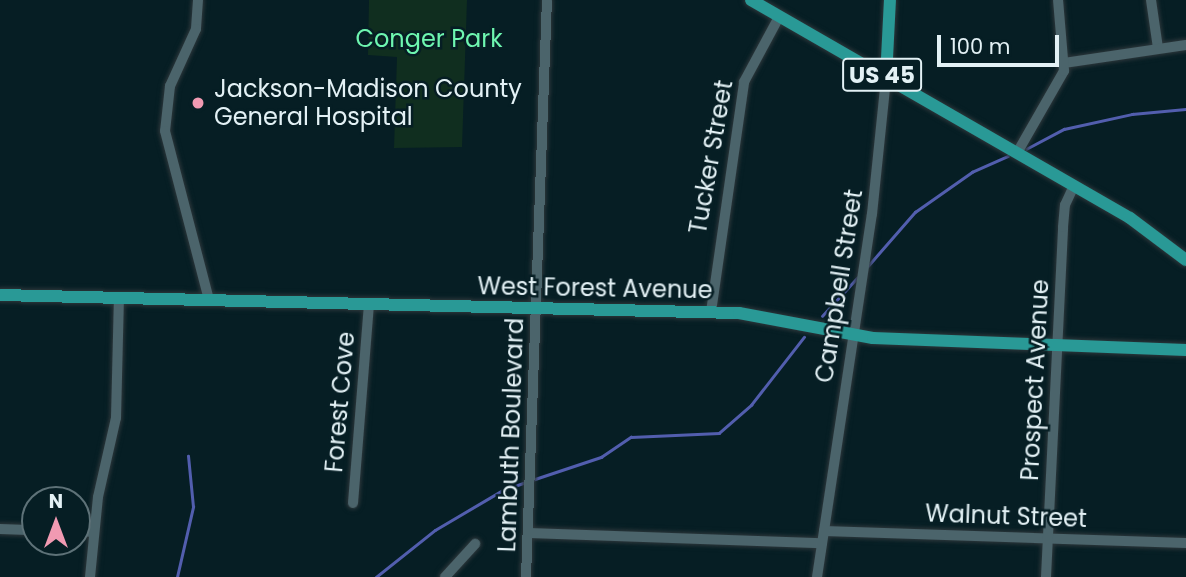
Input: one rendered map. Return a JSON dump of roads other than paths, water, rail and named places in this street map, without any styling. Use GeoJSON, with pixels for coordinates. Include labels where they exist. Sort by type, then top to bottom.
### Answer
{"type":"FeatureCollection","features":[{"type":"Feature","properties":{"kind":"main road","name":"US 45"},"geometry":{"type":"LineString","coordinates":[[751,0],[1159,236],[1186,260]]}},
{"type":"Feature","properties":{"kind":"main road","name":"Campbell Street"},"geometry":{"type":"LineString","coordinates":[[886,78],[890,0]]}},
{"type":"Feature","properties":{"kind":"main road","name":"West Forest Avenue"},"geometry":{"type":"LineString","coordinates":[[0,295],[710,313],[762,316],[852,336],[1186,351]]}},
{"type":"Feature","properties":{"kind":"street"},"geometry":{"type":"LineString","coordinates":[[198,0],[196,29],[170,86],[165,131],[209,300]]}},
{"type":"Feature","properties":{"kind":"street","name":"Lambuth Boulevard"},"geometry":{"type":"LineString","coordinates":[[526,577],[547,0]]}},
{"type":"Feature","properties":{"kind":"street"},"geometry":{"type":"LineString","coordinates":[[1014,151],[1060,81],[1064,63],[1058,0]]}},
{"type":"Feature","properties":{"kind":"street"},"geometry":{"type":"LineString","coordinates":[[1151,0],[1158,48]]}},
{"type":"Feature","properties":{"kind":"street","name":"Tucker Street"},"geometry":{"type":"LineString","coordinates":[[710,313],[744,82],[779,17]]}},
{"type":"Feature","properties":{"kind":"street"},"geometry":{"type":"LineString","coordinates":[[1064,63],[1186,45]]}},
{"type":"Feature","properties":{"kind":"street","name":"Campbell Street"},"geometry":{"type":"LineString","coordinates":[[817,577],[864,264],[886,78]]}},
{"type":"Feature","properties":{"kind":"street","name":"Prospect Avenue"},"geometry":{"type":"LineString","coordinates":[[1046,577],[1062,227],[1074,186]]}},
{"type":"Feature","properties":{"kind":"street"},"geometry":{"type":"LineString","coordinates":[[90,577],[94,532],[117,409],[119,298]]}},
{"type":"Feature","properties":{"kind":"street","name":"Forest Cove"},"geometry":{"type":"LineString","coordinates":[[353,503],[369,304]]}},
{"type":"Feature","properties":{"kind":"street"},"geometry":{"type":"LineString","coordinates":[[0,529],[21,530]]}},
{"type":"Feature","properties":{"kind":"street","name":"Walnut Street"},"geometry":{"type":"LineString","coordinates":[[824,531],[1186,543]]}},
{"type":"Feature","properties":{"kind":"street"},"geometry":{"type":"LineString","coordinates":[[528,533],[822,543]]}},
{"type":"Feature","properties":{"kind":"street"},"geometry":{"type":"LineString","coordinates":[[445,577],[475,544]]}},
{"type":"Feature","properties":{"kind":"waterway"},"geometry":{"type":"LineString","coordinates":[[1026,149],[1064,129],[1132,114],[1186,109]]}},
{"type":"Feature","properties":{"kind":"waterway"},"geometry":{"type":"LineString","coordinates":[[867,267],[915,212],[972,172],[1008,156]]}},
{"type":"Feature","properties":{"kind":"waterway"},"geometry":{"type":"LineString","coordinates":[[822,316],[858,277]]}},
{"type":"Feature","properties":{"kind":"waterway"},"geometry":{"type":"LineString","coordinates":[[532,480],[601,457],[631,437],[719,433],[751,405],[804,337]]}},
{"type":"Feature","properties":{"kind":"waterway"},"geometry":{"type":"LineString","coordinates":[[177,577],[193,507],[188,456]]}},
{"type":"Feature","properties":{"kind":"waterway"},"geometry":{"type":"LineString","coordinates":[[376,577],[435,530],[503,490],[526,482]]}},
{"type":"Feature","properties":{"kind":"place","name":"Jackson-Madison County General Hospital"},"geometry":{"type":"Point","coordinates":[198,103]}},
{"type":"Feature","properties":{"kind":"park label","name":"Conger Park"},"geometry":{"type":"Point","coordinates":[429,39]}}]}
